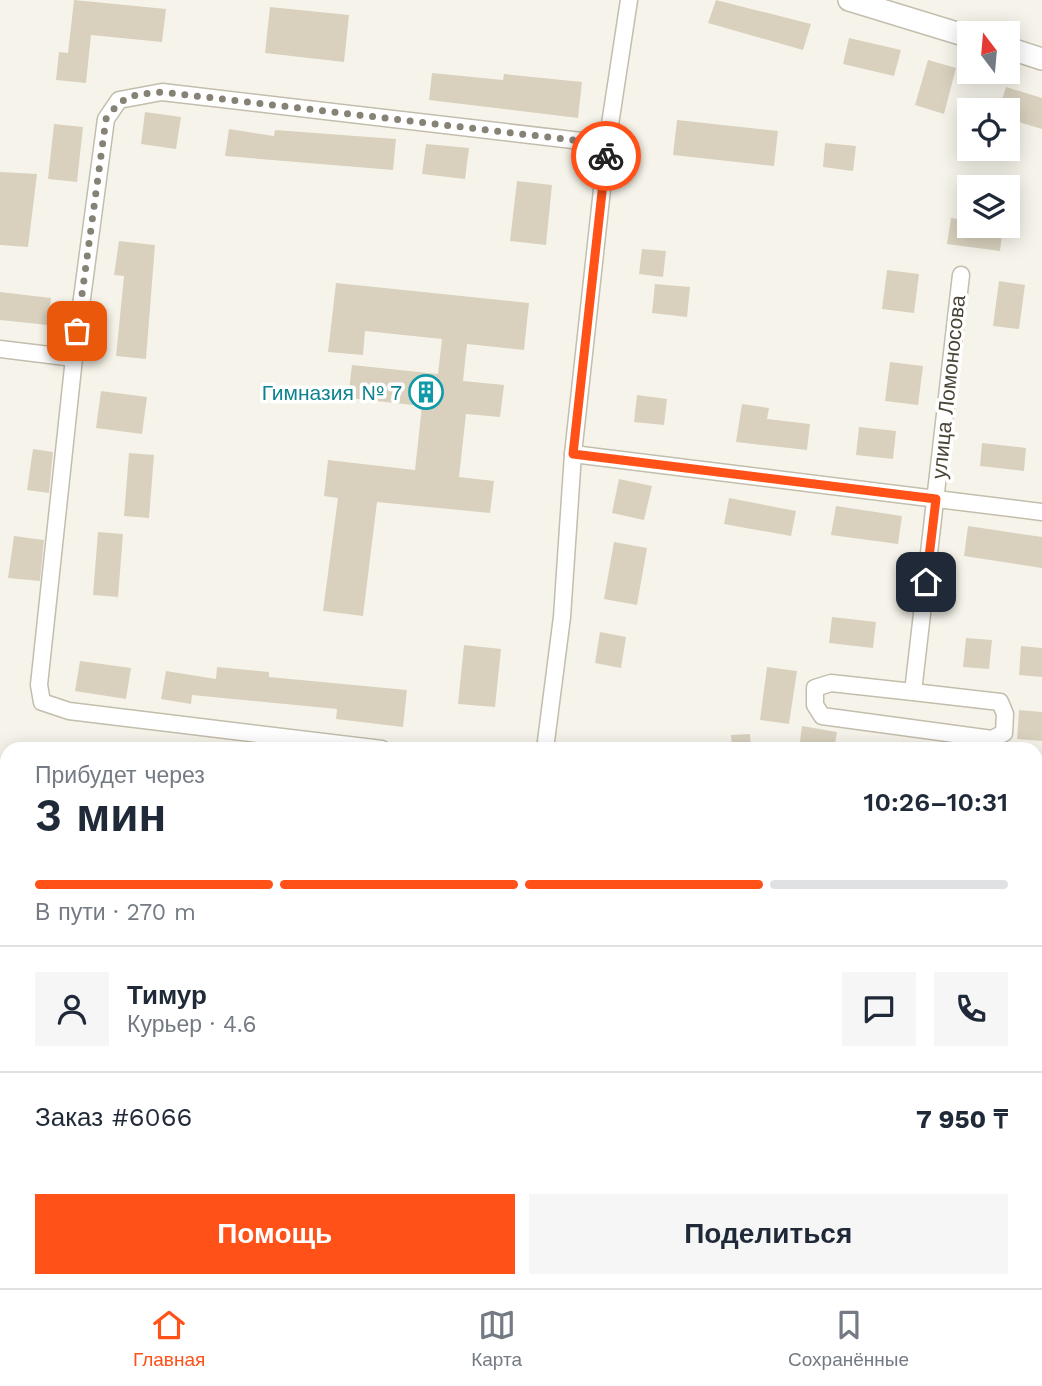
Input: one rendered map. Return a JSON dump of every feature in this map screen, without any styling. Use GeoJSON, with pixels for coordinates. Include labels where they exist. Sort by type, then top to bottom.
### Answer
{"type":"FeatureCollection","features":[{"type":"Feature","properties":{"kind":"street"},"geometry":{"type":"LineString","coordinates":[[546,742],[562,617],[573,454],[607,144],[628,0]]}},
{"type":"Feature","properties":{"kind":"street"},"geometry":{"type":"LineString","coordinates":[[849,0],[957,33]]}},
{"type":"Feature","properties":{"kind":"street"},"geometry":{"type":"LineString","coordinates":[[1020,52],[1042,59]]}},
{"type":"Feature","properties":{"kind":"street"},"geometry":{"type":"LineString","coordinates":[[324,742],[69,711],[42,702],[39,685],[74,358],[106,119],[119,100],[162,92],[607,144]]}},
{"type":"Feature","properties":{"kind":"street","name":"улица Ломоносова"},"geometry":{"type":"LineString","coordinates":[[913,692],[961,275]]}},
{"type":"Feature","properties":{"kind":"street"},"geometry":{"type":"LineString","coordinates":[[0,349],[74,358]]}},
{"type":"Feature","properties":{"kind":"street","name":"улица Ломоносова"},"geometry":{"type":"LineString","coordinates":[[573,454],[1042,512]]}},
{"type":"Feature","properties":{"kind":"street"},"geometry":{"type":"LineString","coordinates":[[831,682],[913,692],[1000,702],[1005,714],[1004,733],[992,739],[822,716],[815,705],[816,688],[831,682]]}},
{"type":"Feature","properties":{"kind":"building"},"geometry":{"type":"Polygon","coordinates":[[[74,0],[166,9],[162,42],[91,35],[86,83],[56,80],[59,52],[68,53],[74,0]]]}},
{"type":"Feature","properties":{"kind":"building"},"geometry":{"type":"Polygon","coordinates":[[[716,0],[811,24],[803,50],[708,23],[716,0]]]}},
{"type":"Feature","properties":{"kind":"building"},"geometry":{"type":"Polygon","coordinates":[[[270,7],[349,15],[344,62],[265,53],[270,7]]]}},
{"type":"Feature","properties":{"kind":"building"},"geometry":{"type":"Polygon","coordinates":[[[849,38],[901,50],[894,76],[843,64],[849,38]]]}},
{"type":"Feature","properties":{"kind":"building"},"geometry":{"type":"Polygon","coordinates":[[[928,60],[956,68],[944,114],[915,105],[928,60]]]}},
{"type":"Feature","properties":{"kind":"building"},"geometry":{"type":"Polygon","coordinates":[[[432,73],[503,80],[504,74],[582,82],[578,118],[429,100],[432,73]]]}},
{"type":"Feature","properties":{"kind":"building"},"geometry":{"type":"Polygon","coordinates":[[[1006,87],[1042,98],[1042,129],[1020,123],[1020,98],[1003,98],[1006,87]]]}},
{"type":"Feature","properties":{"kind":"building"},"geometry":{"type":"Polygon","coordinates":[[[145,112],[181,117],[176,149],[141,144],[145,112]]]}},
{"type":"Feature","properties":{"kind":"building"},"geometry":{"type":"Polygon","coordinates":[[[677,120],[778,131],[774,166],[673,155],[677,120]]]}},
{"type":"Feature","properties":{"kind":"building"},"geometry":{"type":"Polygon","coordinates":[[[54,124],[83,127],[77,182],[48,179],[54,124]]]}},
{"type":"Feature","properties":{"kind":"building"},"geometry":{"type":"Polygon","coordinates":[[[229,129],[274,136],[275,130],[396,139],[393,170],[225,156],[229,129]]]}},
{"type":"Feature","properties":{"kind":"building"},"geometry":{"type":"Polygon","coordinates":[[[825,143],[856,146],[853,171],[823,167],[825,143]]]}},
{"type":"Feature","properties":{"kind":"building"},"geometry":{"type":"Polygon","coordinates":[[[426,144],[469,148],[465,179],[422,174],[426,144]]]}},
{"type":"Feature","properties":{"kind":"building"},"geometry":{"type":"Polygon","coordinates":[[[0,172],[37,174],[28,247],[0,245],[0,172]]]}},
{"type":"Feature","properties":{"kind":"building"},"geometry":{"type":"Polygon","coordinates":[[[517,181],[552,185],[546,245],[510,241],[517,181]]]}},
{"type":"Feature","properties":{"kind":"building"},"geometry":{"type":"Polygon","coordinates":[[[951,218],[957,219],[957,238],[1002,238],[1000,251],[947,244],[951,218]]]}},
{"type":"Feature","properties":{"kind":"building"},"geometry":{"type":"Polygon","coordinates":[[[119,241],[155,245],[146,359],[116,356],[124,276],[114,275],[119,241]]]}},
{"type":"Feature","properties":{"kind":"building"},"geometry":{"type":"Polygon","coordinates":[[[642,249],[666,251],[663,277],[639,274],[642,249]]]}},
{"type":"Feature","properties":{"kind":"building"},"geometry":{"type":"Polygon","coordinates":[[[887,270],[919,274],[914,313],[882,309],[887,270]]]}},
{"type":"Feature","properties":{"kind":"building"},"geometry":{"type":"Polygon","coordinates":[[[999,281],[1025,285],[1019,329],[993,326],[999,281]]]}},
{"type":"Feature","properties":{"kind":"building","name":"Гимназия № 7"},"geometry":{"type":"Polygon","coordinates":[[[336,283],[529,303],[524,350],[467,344],[463,381],[504,385],[500,417],[466,414],[459,477],[494,481],[490,513],[377,502],[363,616],[323,611],[338,498],[324,496],[328,460],[415,470],[422,406],[348,398],[352,365],[438,374],[442,339],[365,331],[363,355],[328,352],[336,283]]]}},
{"type":"Feature","properties":{"kind":"building"},"geometry":{"type":"Polygon","coordinates":[[[655,284],[690,287],[687,317],[652,313],[655,284]]]}},
{"type":"Feature","properties":{"kind":"building"},"geometry":{"type":"Polygon","coordinates":[[[0,292],[51,298],[48,325],[0,320],[0,292]]]}},
{"type":"Feature","properties":{"kind":"building"},"geometry":{"type":"Polygon","coordinates":[[[890,362],[923,366],[918,405],[885,401],[890,362]]]}},
{"type":"Feature","properties":{"kind":"building"},"geometry":{"type":"Polygon","coordinates":[[[101,391],[147,397],[142,434],[96,428],[101,391]]]}},
{"type":"Feature","properties":{"kind":"building"},"geometry":{"type":"Polygon","coordinates":[[[637,395],[667,399],[664,425],[634,422],[637,395]]]}},
{"type":"Feature","properties":{"kind":"building"},"geometry":{"type":"Polygon","coordinates":[[[742,404],[769,408],[767,419],[810,424],[807,450],[736,442],[742,404]]]}},
{"type":"Feature","properties":{"kind":"building"},"geometry":{"type":"Polygon","coordinates":[[[859,427],[896,431],[893,459],[856,455],[859,427]]]}},
{"type":"Feature","properties":{"kind":"building"},"geometry":{"type":"Polygon","coordinates":[[[982,443],[1026,448],[1024,471],[980,466],[982,443]]]}},
{"type":"Feature","properties":{"kind":"building"},"geometry":{"type":"Polygon","coordinates":[[[33,449],[53,452],[49,493],[27,490],[33,449]]]}},
{"type":"Feature","properties":{"kind":"building"},"geometry":{"type":"Polygon","coordinates":[[[129,453],[154,455],[149,518],[124,516],[129,453]]]}},
{"type":"Feature","properties":{"kind":"building"},"geometry":{"type":"Polygon","coordinates":[[[619,479],[652,486],[644,520],[612,513],[619,479]]]}},
{"type":"Feature","properties":{"kind":"building"},"geometry":{"type":"Polygon","coordinates":[[[729,498],[796,511],[791,536],[724,524],[729,498]]]}},
{"type":"Feature","properties":{"kind":"building"},"geometry":{"type":"Polygon","coordinates":[[[836,506],[902,516],[898,544],[831,535],[836,506]]]}},
{"type":"Feature","properties":{"kind":"building"},"geometry":{"type":"Polygon","coordinates":[[[968,526],[1042,537],[1042,568],[964,556],[968,526]]]}},
{"type":"Feature","properties":{"kind":"building"},"geometry":{"type":"Polygon","coordinates":[[[98,532],[123,534],[118,597],[93,595],[98,532]]]}},
{"type":"Feature","properties":{"kind":"building"},"geometry":{"type":"Polygon","coordinates":[[[14,536],[44,540],[40,581],[8,578],[14,536]]]}},
{"type":"Feature","properties":{"kind":"building"},"geometry":{"type":"Polygon","coordinates":[[[614,542],[647,548],[637,605],[604,599],[614,542]]]}},
{"type":"Feature","properties":{"kind":"building"},"geometry":{"type":"Polygon","coordinates":[[[832,617],[876,622],[873,648],[829,643],[832,617]]]}},
{"type":"Feature","properties":{"kind":"building"},"geometry":{"type":"Polygon","coordinates":[[[600,632],[626,637],[621,668],[595,663],[600,632]]]}},
{"type":"Feature","properties":{"kind":"building"},"geometry":{"type":"Polygon","coordinates":[[[966,638],[992,640],[989,669],[963,667],[966,638]]]}},
{"type":"Feature","properties":{"kind":"building"},"geometry":{"type":"Polygon","coordinates":[[[464,645],[501,649],[495,707],[458,704],[464,645]]]}},
{"type":"Feature","properties":{"kind":"building"},"geometry":{"type":"Polygon","coordinates":[[[1021,646],[1042,648],[1042,677],[1019,675],[1021,646]]]}},
{"type":"Feature","properties":{"kind":"building"},"geometry":{"type":"Polygon","coordinates":[[[80,661],[131,668],[126,699],[75,691],[80,661]]]}},
{"type":"Feature","properties":{"kind":"building"},"geometry":{"type":"Polygon","coordinates":[[[217,667],[269,672],[269,677],[407,690],[403,727],[336,719],[337,709],[192,695],[191,704],[161,699],[166,671],[216,679],[217,667]]]}},
{"type":"Feature","properties":{"kind":"building"},"geometry":{"type":"Polygon","coordinates":[[[767,667],[797,671],[789,724],[760,720],[767,667]]]}},
{"type":"Feature","properties":{"kind":"building"},"geometry":{"type":"Polygon","coordinates":[[[1019,710],[1042,712],[1042,741],[1017,739],[1019,710]]]}},
{"type":"Feature","properties":{"kind":"building"},"geometry":{"type":"Polygon","coordinates":[[[802,726],[837,732],[835,742],[800,742],[802,726]]]}},
{"type":"Feature","properties":{"kind":"building"},"geometry":{"type":"Polygon","coordinates":[[[750,734],[751,742],[732,742],[731,735],[750,734]]]}},
{"type":"Feature","properties":{"kind":"way so far"},"geometry":{"type":"LineString","coordinates":[[77,331],[106,119],[119,100],[132,95],[162,92],[607,144],[606,156]]}},
{"type":"Feature","properties":{"kind":"place","name":"Гимназия № 7"},"geometry":{"type":"Point","coordinates":[426,392]}},
{"type":"Feature","properties":{"kind":"route"},"geometry":{"type":"LineString","coordinates":[[606,156],[573,454],[936,499],[926,582]]}}]}
